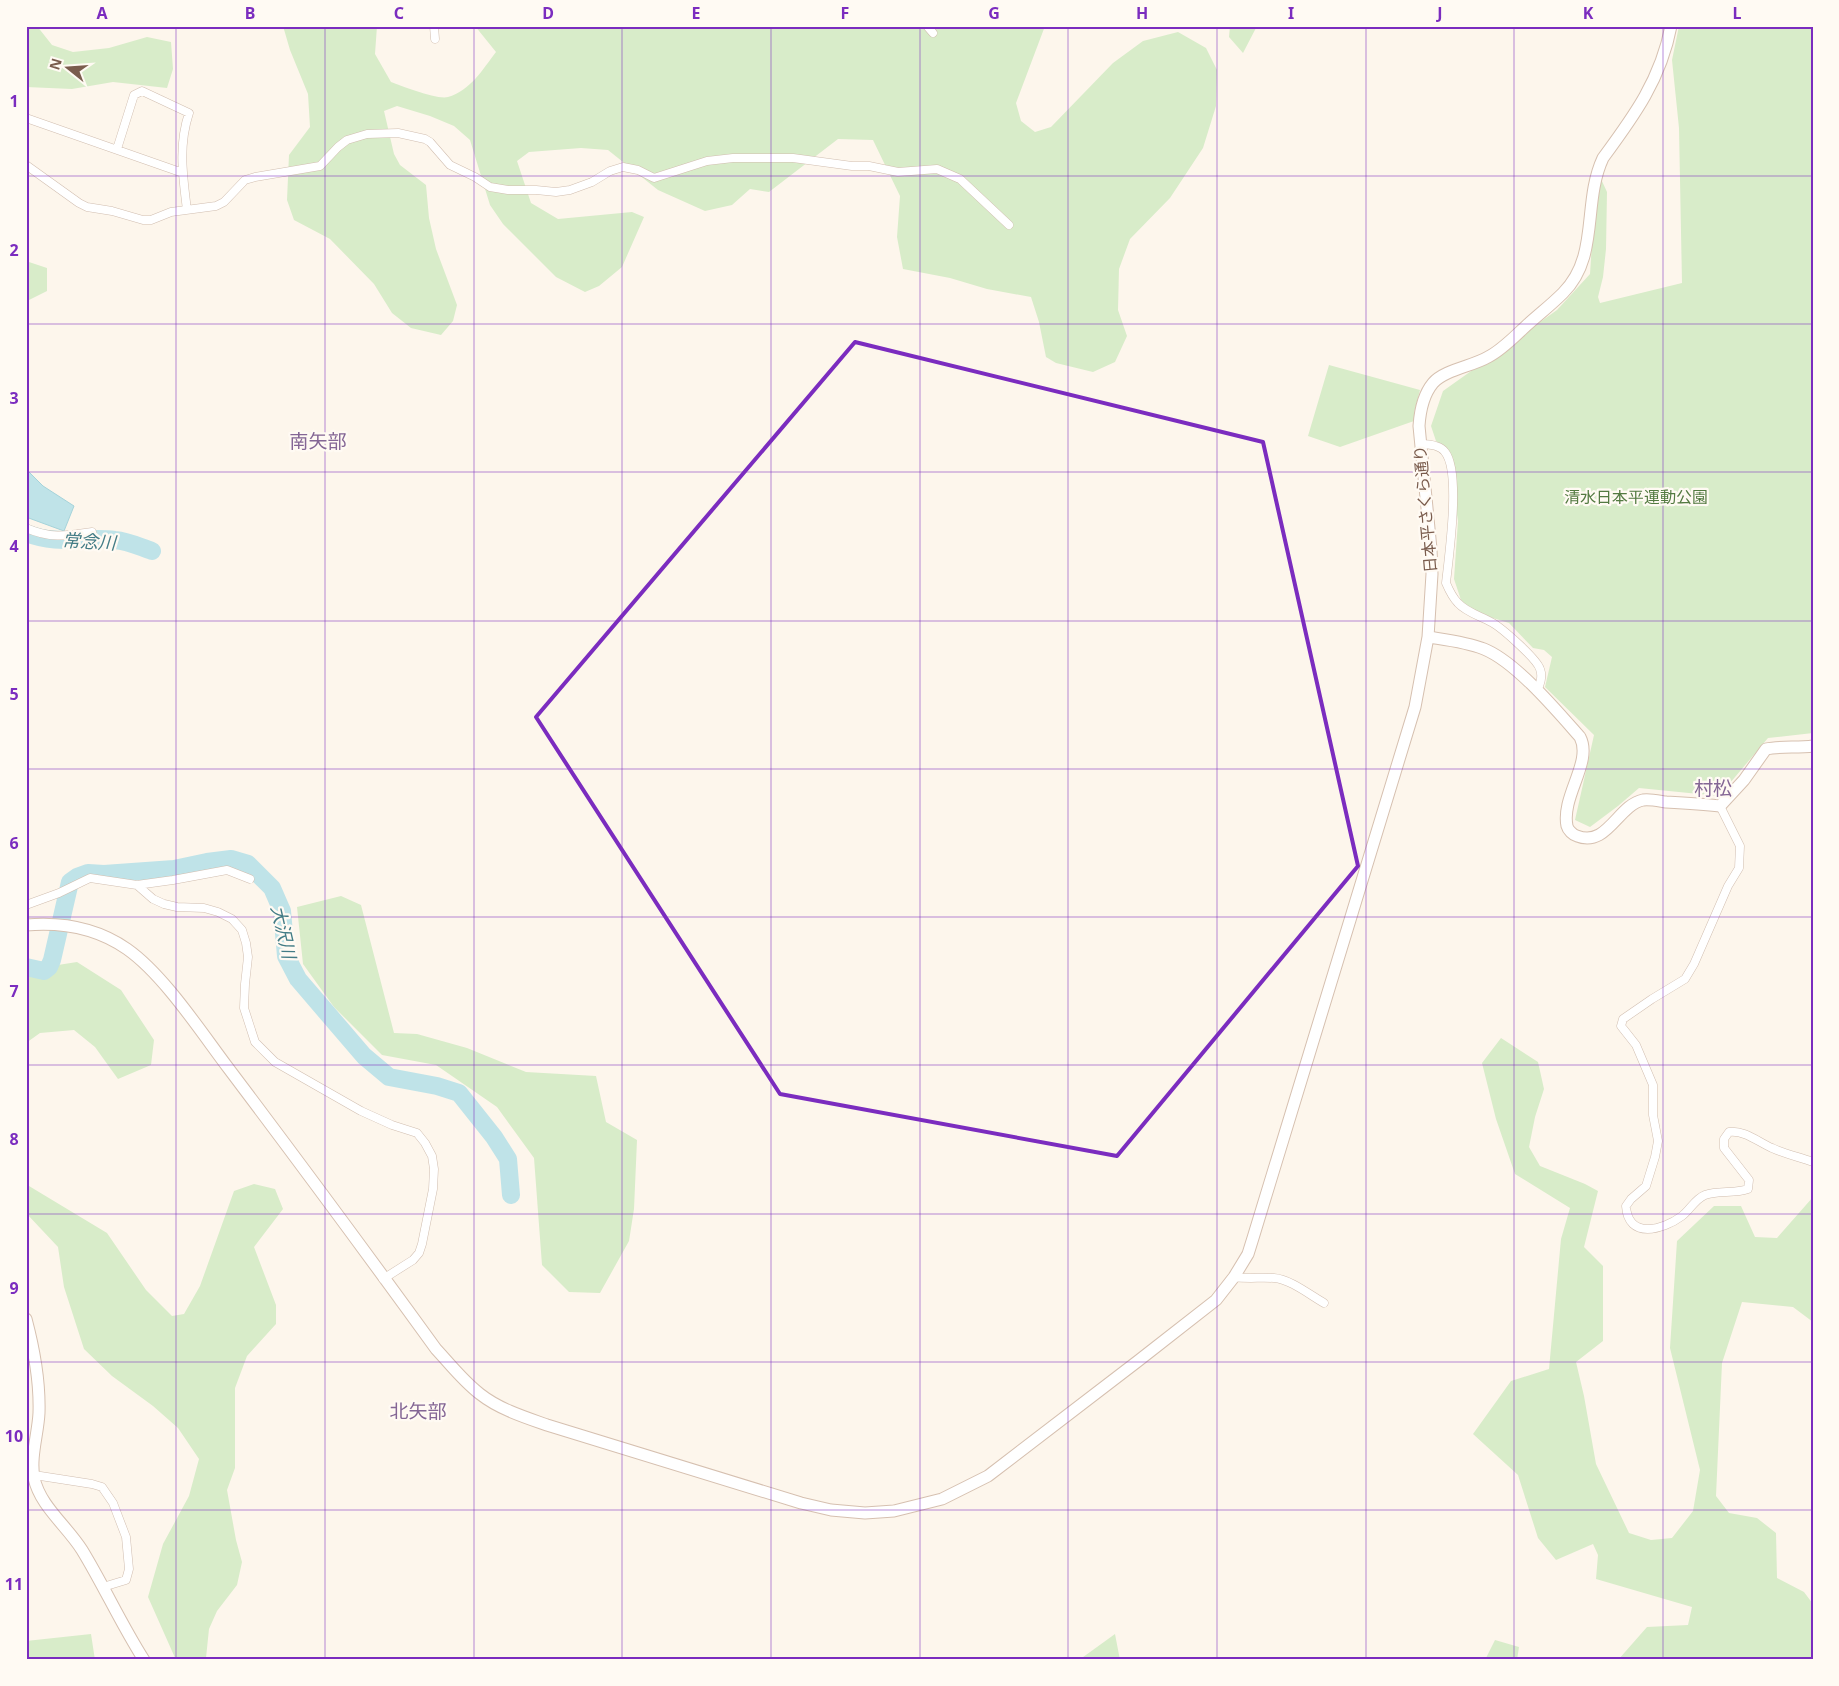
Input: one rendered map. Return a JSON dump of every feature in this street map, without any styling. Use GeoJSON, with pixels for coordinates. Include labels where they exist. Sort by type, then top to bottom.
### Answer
{"type":"FeatureCollection","features":[{"type":"Feature","properties":{"kind":"street"},"geometry":{"type":"LineString","coordinates":[[434,26],[435,38]]}},
{"type":"Feature","properties":{"kind":"street"},"geometry":{"type":"LineString","coordinates":[[927,26],[933,32]]}},
{"type":"Feature","properties":{"kind":"street","name":"日本平さくら通り"},"geometry":{"type":"LineString","coordinates":[[26,925],[46,923],[89,931],[107,937],[141,960],[178,1002],[436,1349],[460,1376],[481,1395],[509,1411],[547,1425],[801,1503],[831,1510],[865,1513],[894,1511],[942,1498],[988,1476],[1216,1300],[1234,1277],[1248,1254],[1412,717],[1428,637],[1432,574],[1432,549],[1418,426],[1420,411],[1426,394],[1434,382],[1443,376],[1489,357],[1563,293],[1574,281],[1585,258],[1594,182],[1598,170],[1603,158],[1648,93],[1663,57],[1671,26]]}},
{"type":"Feature","properties":{"kind":"street"},"geometry":{"type":"LineString","coordinates":[[117,149],[134,95],[142,91],[189,113],[183,130],[182,156],[186,210]]}},
{"type":"Feature","properties":{"kind":"street"},"geometry":{"type":"LineString","coordinates":[[26,118],[183,173]]}},
{"type":"Feature","properties":{"kind":"street"},"geometry":{"type":"LineString","coordinates":[[26,165],[87,207],[112,211],[143,220],[151,220],[171,212],[216,206],[224,202],[245,180],[320,166],[347,140],[368,134],[398,133],[430,142],[450,165],[475,177],[490,187],[508,190],[556,192],[570,190],[592,182],[610,171],[623,167],[638,170],[654,178],[708,161],[732,158],[794,158],[852,166],[870,166],[898,172],[937,169],[960,179],[1009,225]]}},
{"type":"Feature","properties":{"kind":"street"},"geometry":{"type":"LineString","coordinates":[[1420,444],[1442,449],[1451,464],[1454,480],[1446,582],[1450,592],[1464,608],[1498,626],[1535,661],[1540,667],[1541,674],[1537,691]]}},
{"type":"Feature","properties":{"kind":"street"},"geometry":{"type":"LineString","coordinates":[[26,528],[60,537],[92,532]]}},
{"type":"Feature","properties":{"kind":"street"},"geometry":{"type":"LineString","coordinates":[[1428,637],[1470,644],[1505,661],[1580,736],[1584,744],[1581,765],[1572,788],[1567,828],[1574,835],[1585,839],[1594,838],[1615,822],[1632,804],[1645,800],[1720,806],[1732,794],[1766,750],[1778,747],[1813,746]]}},
{"type":"Feature","properties":{"kind":"street"},"geometry":{"type":"LineString","coordinates":[[1720,806],[1740,846],[1739,868],[1728,886],[1694,964],[1685,979],[1623,1019],[1621,1026],[1636,1045],[1653,1084],[1653,1115],[1658,1141],[1646,1186],[1626,1206],[1626,1216],[1633,1225],[1643,1230],[1671,1223],[1684,1215],[1704,1195],[1748,1189],[1749,1180],[1724,1148],[1724,1139],[1729,1132],[1735,1131],[1745,1134],[1772,1148],[1813,1162]]}},
{"type":"Feature","properties":{"kind":"street"},"geometry":{"type":"LineString","coordinates":[[26,905],[44,897],[60,893],[90,878],[137,885],[227,870],[250,879]]}},
{"type":"Feature","properties":{"kind":"street"},"geometry":{"type":"LineString","coordinates":[[137,885],[164,904],[177,907],[204,908],[218,912],[232,919],[242,930],[248,957],[244,1008],[254,1042],[275,1062],[360,1111],[416,1133],[425,1143],[432,1156],[434,1169],[433,1189],[419,1254],[383,1279]]}},
{"type":"Feature","properties":{"kind":"street"},"geometry":{"type":"LineString","coordinates":[[1234,1277],[1249,1279],[1276,1278],[1298,1287],[1324,1303]]}},
{"type":"Feature","properties":{"kind":"street"},"geometry":{"type":"LineString","coordinates":[[26,1319],[38,1378],[39,1412],[34,1475],[38,1490],[69,1530],[103,1587],[124,1629],[144,1660]]}},
{"type":"Feature","properties":{"kind":"street"},"geometry":{"type":"LineString","coordinates":[[34,1475],[102,1487],[113,1503],[126,1536],[129,1569],[126,1580],[103,1587]]}},
{"type":"Feature","properties":{"kind":"highlighted area"},"geometry":{"type":"Polygon","coordinates":[[[855,342],[1263,442],[1358,866],[1117,1156],[780,1094],[536,717],[855,342]]]}},
{"type":"Feature","properties":{"kind":"green space"},"geometry":{"type":"Polygon","coordinates":[[[26,26],[37,26],[52,45],[73,52],[109,48],[147,37],[171,42],[173,69],[167,88],[113,82],[72,89],[26,87],[26,26]]]}},
{"type":"Feature","properties":{"kind":"green space"},"geometry":{"type":"Polygon","coordinates":[[[283,26],[377,26],[375,54],[391,82],[420,92],[448,97],[469,85],[496,52],[475,26],[1045,26],[1016,103],[1021,121],[1035,132],[1051,127],[1113,63],[1143,41],[1178,32],[1206,48],[1217,70],[1216,106],[1203,148],[1170,198],[1130,239],[1119,269],[1118,310],[1127,336],[1115,362],[1093,372],[1056,363],[1046,357],[1039,322],[1031,297],[987,289],[950,278],[903,269],[897,237],[900,196],[873,140],[838,139],[769,192],[750,189],[732,205],[705,211],[658,190],[608,150],[581,148],[529,152],[517,161],[531,203],[558,219],[632,212],[644,217],[622,267],[599,286],[585,292],[556,277],[503,224],[490,205],[470,140],[454,126],[397,106],[384,111],[394,154],[400,165],[426,185],[429,218],[436,249],[457,305],[453,321],[441,335],[411,328],[392,313],[374,284],[330,239],[294,220],[287,200],[289,155],[310,127],[308,94],[290,50],[283,26]]]}},
{"type":"Feature","properties":{"kind":"green space"},"geometry":{"type":"Polygon","coordinates":[[[1230,26],[1257,26],[1243,53],[1229,37],[1230,26]]]}},
{"type":"Feature","properties":{"kind":"green space","name":"清水日本平運動公園"},"geometry":{"type":"Polygon","coordinates":[[[1679,26],[1813,26],[1813,733],[1768,738],[1719,796],[1639,788],[1590,827],[1575,820],[1594,735],[1545,687],[1552,657],[1544,650],[1533,648],[1509,623],[1464,609],[1454,579],[1458,521],[1446,448],[1436,441],[1431,426],[1443,391],[1557,310],[1590,274],[1594,210],[1601,179],[1607,192],[1606,249],[1603,277],[1598,297],[1600,303],[1682,283],[1679,128],[1672,60],[1679,26]]]}},
{"type":"Feature","properties":{"kind":"green space"},"geometry":{"type":"Polygon","coordinates":[[[26,261],[47,268],[47,291],[29,300],[26,299],[26,261]]]}},
{"type":"Feature","properties":{"kind":"green space"},"geometry":{"type":"Polygon","coordinates":[[[1329,365],[1420,390],[1414,413],[1414,421],[1340,447],[1308,436],[1329,365]]]}},
{"type":"Feature","properties":{"kind":"green space"},"geometry":{"type":"Polygon","coordinates":[[[341,896],[361,905],[394,1033],[417,1034],[467,1048],[526,1072],[596,1076],[606,1122],[637,1140],[634,1209],[629,1241],[600,1293],[569,1292],[542,1265],[534,1158],[497,1107],[436,1065],[382,1055],[334,1007],[303,964],[297,907],[341,896]]]}},
{"type":"Feature","properties":{"kind":"green space"},"geometry":{"type":"Polygon","coordinates":[[[77,962],[121,990],[154,1040],[151,1065],[118,1079],[95,1047],[74,1030],[40,1033],[26,1043],[26,970],[77,962]]]}},
{"type":"Feature","properties":{"kind":"green space"},"geometry":{"type":"Polygon","coordinates":[[[1501,1038],[1538,1062],[1544,1089],[1535,1117],[1529,1147],[1540,1166],[1598,1191],[1584,1247],[1603,1266],[1603,1341],[1576,1362],[1596,1464],[1629,1533],[1651,1540],[1672,1538],[1693,1511],[1700,1470],[1670,1348],[1677,1241],[1714,1206],[1741,1206],[1755,1237],[1777,1238],[1813,1197],[1813,1322],[1793,1307],[1742,1302],[1722,1363],[1716,1496],[1729,1513],[1757,1518],[1776,1533],[1777,1578],[1804,1592],[1813,1604],[1813,1660],[1618,1660],[1647,1627],[1688,1625],[1692,1607],[1596,1579],[1598,1555],[1593,1544],[1556,1560],[1538,1538],[1518,1475],[1473,1434],[1511,1381],[1549,1369],[1561,1239],[1570,1208],[1515,1174],[1496,1119],[1482,1063],[1501,1038]]]}},
{"type":"Feature","properties":{"kind":"green space"},"geometry":{"type":"Polygon","coordinates":[[[26,1177],[29,1186],[107,1233],[146,1290],[172,1316],[184,1314],[200,1286],[234,1191],[254,1184],[275,1189],[283,1209],[254,1247],[276,1305],[276,1324],[247,1356],[235,1388],[235,1468],[227,1490],[242,1562],[237,1585],[217,1611],[209,1629],[207,1660],[176,1660],[148,1597],[163,1544],[189,1496],[199,1459],[178,1428],[153,1406],[112,1376],[84,1349],[64,1287],[58,1247],[26,1213],[26,1177]]]}},
{"type":"Feature","properties":{"kind":"green space"},"geometry":{"type":"Polygon","coordinates":[[[91,1634],[95,1660],[26,1660],[26,1641],[91,1634]]]}},
{"type":"Feature","properties":{"kind":"green space"},"geometry":{"type":"Polygon","coordinates":[[[1115,1634],[1120,1660],[1079,1660],[1115,1634]]]}},
{"type":"Feature","properties":{"kind":"green space"},"geometry":{"type":"Polygon","coordinates":[[[1495,1640],[1519,1647],[1517,1660],[1485,1660],[1495,1640]]]}},
{"type":"Feature","properties":{"kind":"water"},"geometry":{"type":"Polygon","coordinates":[[[26,469],[43,486],[74,506],[64,531],[26,517],[26,469]]]}},
{"type":"Feature","properties":{"kind":"waterway","name":"常念川"},"geometry":{"type":"LineString","coordinates":[[26,533],[60,540],[103,539],[120,541],[152,551]]}},
{"type":"Feature","properties":{"kind":"waterway","name":"大沢川"},"geometry":{"type":"LineString","coordinates":[[26,967],[44,971],[49,967],[70,882],[77,877],[88,873],[104,874],[174,869],[231,859],[248,864],[272,888],[282,911],[286,956],[298,979],[364,1056],[389,1077],[437,1086],[459,1093],[494,1137],[508,1159],[511,1195]]}},
{"type":"Feature","properties":{"kind":"district","name":"南矢部"},"geometry":{"type":"Point","coordinates":[318,441]}},
{"type":"Feature","properties":{"kind":"district","name":"村松"},"geometry":{"type":"Point","coordinates":[1713,788]}},
{"type":"Feature","properties":{"kind":"district","name":"北矢部"},"geometry":{"type":"Point","coordinates":[418,1411]}}]}
